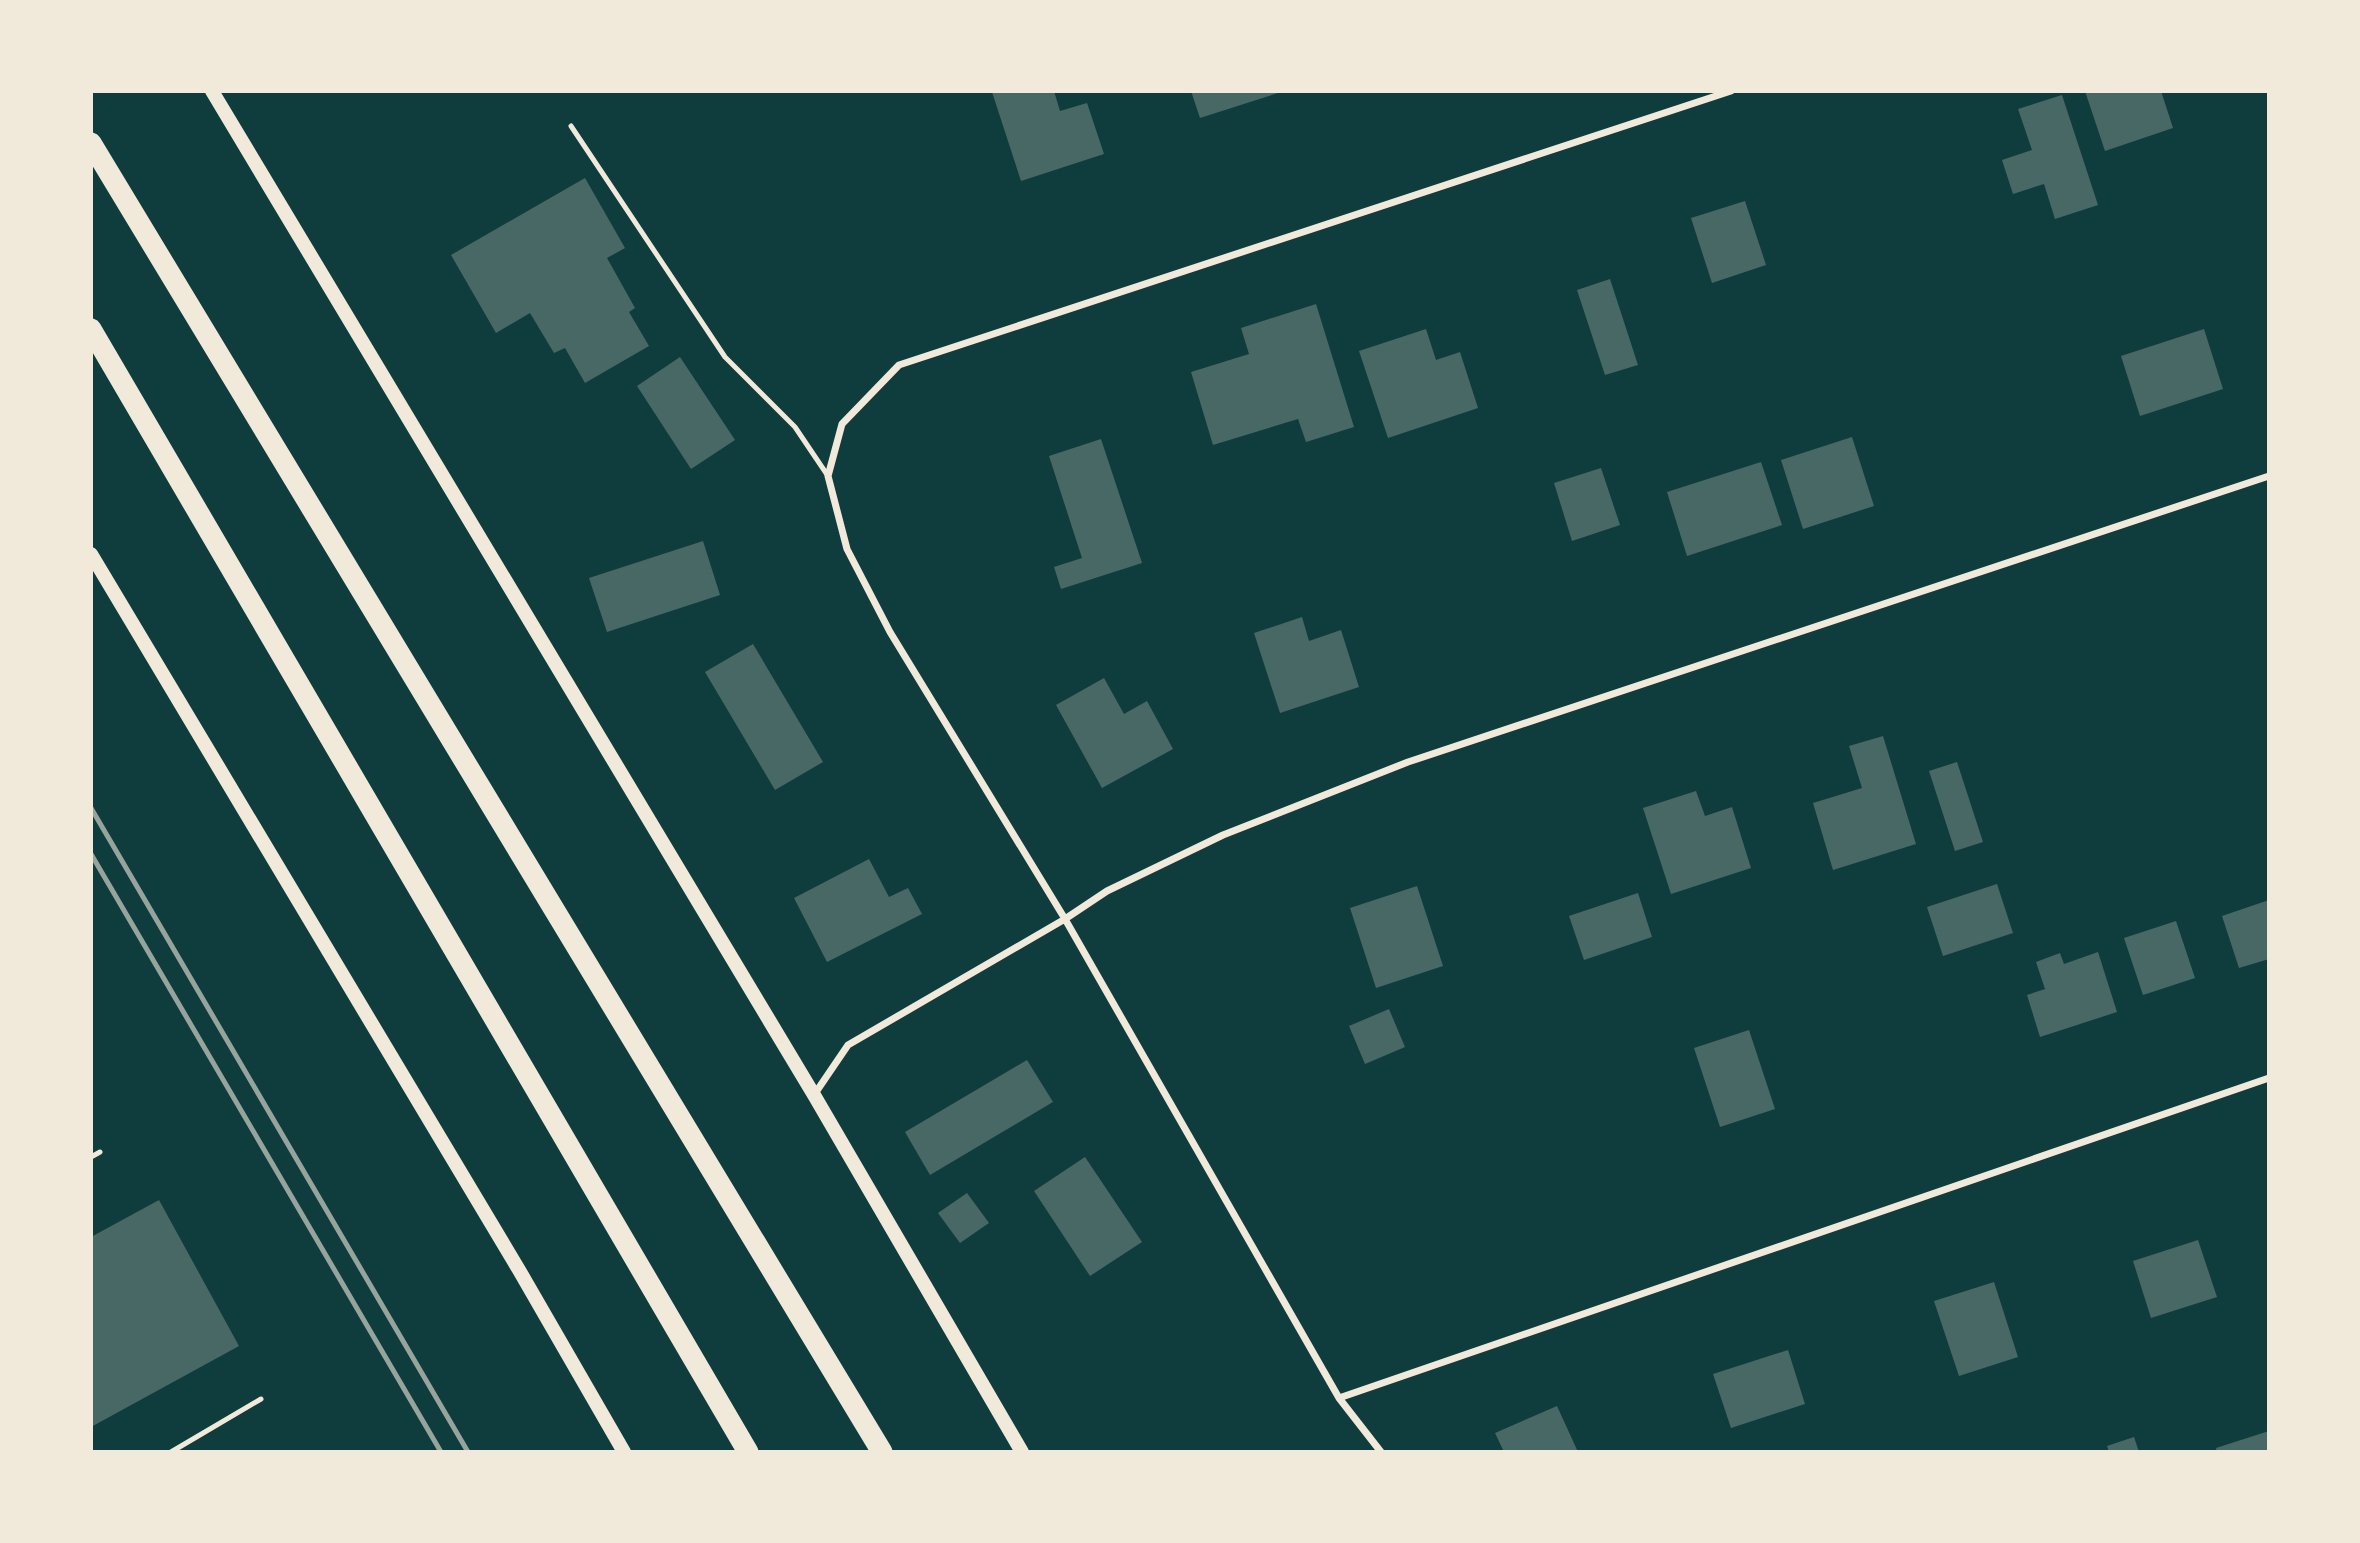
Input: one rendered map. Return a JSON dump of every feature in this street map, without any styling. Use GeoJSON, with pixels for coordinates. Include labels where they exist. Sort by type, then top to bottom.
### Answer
{"type":"FeatureCollection","features":[{"type":"Feature","properties":{"kind":"highway"},"geometry":{"type":"LineString","coordinates":[[91,143],[882,1452]]}},
{"type":"Feature","properties":{"kind":"highway"},"geometry":{"type":"LineString","coordinates":[[91,329],[748,1452]]}},
{"type":"Feature","properties":{"kind":"main road"},"geometry":{"type":"LineString","coordinates":[[212,91],[814,1095],[1022,1452]]}},
{"type":"Feature","properties":{"kind":"main road"},"geometry":{"type":"LineString","coordinates":[[91,554],[519,1270],[624,1452]]}},
{"type":"Feature","properties":{"kind":"street"},"geometry":{"type":"LineString","coordinates":[[1381,1452],[1339,1398],[1065,919],[890,632],[847,549],[828,476],[842,424],[899,365],[1731,91]]}},
{"type":"Feature","properties":{"kind":"street"},"geometry":{"type":"LineString","coordinates":[[814,1095],[848,1045],[1065,919],[1107,891],[1223,835],[1408,762],[2269,476]]}},
{"type":"Feature","properties":{"kind":"street"},"geometry":{"type":"LineString","coordinates":[[1339,1398],[2269,1078]]}},
{"type":"Feature","properties":{"kind":"lane"},"geometry":{"type":"LineString","coordinates":[[572,126],[725,357],[795,427],[828,476]]}},
{"type":"Feature","properties":{"kind":"lane"},"geometry":{"type":"LineString","coordinates":[[91,1157],[100,1152]]}},
{"type":"Feature","properties":{"kind":"lane"},"geometry":{"type":"LineString","coordinates":[[172,1452],[261,1399]]}},
{"type":"Feature","properties":{"kind":"building"},"geometry":{"type":"Polygon","coordinates":[[[1054,91],[1060,111],[1087,103],[1104,154],[1021,181],[992,92],[1054,91]]]}},
{"type":"Feature","properties":{"kind":"building"},"geometry":{"type":"Polygon","coordinates":[[[1191,91],[1281,91],[1281,92],[1200,118],[1191,91]]]}},
{"type":"Feature","properties":{"kind":"building"},"geometry":{"type":"Polygon","coordinates":[[[2085,91],[2161,91],[2173,128],[2105,151],[2085,91]]]}},
{"type":"Feature","properties":{"kind":"building"},"geometry":{"type":"Polygon","coordinates":[[[2062,95],[2098,205],[2055,219],[2044,184],[2013,194],[2002,160],[2032,150],[2018,109],[2062,95]]]}},
{"type":"Feature","properties":{"kind":"building"},"geometry":{"type":"Polygon","coordinates":[[[585,178],[625,248],[607,258],[635,308],[629,312],[649,346],[585,383],[565,348],[554,353],[530,313],[496,333],[451,255],[585,178]]]}},
{"type":"Feature","properties":{"kind":"building"},"geometry":{"type":"Polygon","coordinates":[[[1745,201],[1766,265],[1712,283],[1691,218],[1745,201]]]}},
{"type":"Feature","properties":{"kind":"building"},"geometry":{"type":"Polygon","coordinates":[[[1610,279],[1638,365],[1605,375],[1577,290],[1610,279]]]}},
{"type":"Feature","properties":{"kind":"building"},"geometry":{"type":"Polygon","coordinates":[[[1316,304],[1354,427],[1306,442],[1298,419],[1213,445],[1191,372],[1249,354],[1241,328],[1316,304]]]}},
{"type":"Feature","properties":{"kind":"building"},"geometry":{"type":"Polygon","coordinates":[[[1426,329],[1436,360],[1460,352],[1478,408],[1388,438],[1359,351],[1426,329]]]}},
{"type":"Feature","properties":{"kind":"building"},"geometry":{"type":"Polygon","coordinates":[[[2204,329],[2223,389],[2140,416],[2121,356],[2204,329]]]}},
{"type":"Feature","properties":{"kind":"building"},"geometry":{"type":"Polygon","coordinates":[[[680,357],[735,440],[691,469],[637,386],[680,357]]]}},
{"type":"Feature","properties":{"kind":"building"},"geometry":{"type":"Polygon","coordinates":[[[1852,437],[1874,506],[1803,529],[1781,460],[1852,437]]]}},
{"type":"Feature","properties":{"kind":"building"},"geometry":{"type":"Polygon","coordinates":[[[1101,439],[1142,563],[1061,589],[1054,567],[1082,558],[1049,456],[1101,439]]]}},
{"type":"Feature","properties":{"kind":"building"},"geometry":{"type":"Polygon","coordinates":[[[1761,462],[1782,525],[1687,556],[1667,492],[1761,462]]]}},
{"type":"Feature","properties":{"kind":"building"},"geometry":{"type":"Polygon","coordinates":[[[1601,468],[1620,525],[1572,541],[1554,483],[1601,468]]]}},
{"type":"Feature","properties":{"kind":"building"},"geometry":{"type":"Polygon","coordinates":[[[703,541],[720,595],[607,632],[589,578],[703,541]]]}},
{"type":"Feature","properties":{"kind":"building"},"geometry":{"type":"Polygon","coordinates":[[[1302,617],[1309,641],[1341,630],[1359,687],[1280,713],[1254,633],[1302,617]]]}},
{"type":"Feature","properties":{"kind":"building"},"geometry":{"type":"Polygon","coordinates":[[[753,644],[823,762],[775,790],[705,672],[753,644]]]}},
{"type":"Feature","properties":{"kind":"building"},"geometry":{"type":"Polygon","coordinates":[[[1104,678],[1124,714],[1147,701],[1173,749],[1102,788],[1056,705],[1104,678]]]}},
{"type":"Feature","properties":{"kind":"building"},"geometry":{"type":"Polygon","coordinates":[[[1883,736],[1916,844],[1833,870],[1813,803],[1862,788],[1849,746],[1883,736]]]}},
{"type":"Feature","properties":{"kind":"building"},"geometry":{"type":"Polygon","coordinates":[[[1957,762],[1983,842],[1955,851],[1929,771],[1957,762]]]}},
{"type":"Feature","properties":{"kind":"building"},"geometry":{"type":"Polygon","coordinates":[[[1696,791],[1705,816],[1732,807],[1751,868],[1671,894],[1643,808],[1696,791]]]}},
{"type":"Feature","properties":{"kind":"building"},"geometry":{"type":"Polygon","coordinates":[[[869,859],[889,897],[908,888],[922,914],[827,962],[794,898],[869,859]]]}},
{"type":"Feature","properties":{"kind":"building"},"geometry":{"type":"Polygon","coordinates":[[[1997,884],[2013,933],[1943,956],[1927,907],[1997,884]]]}},
{"type":"Feature","properties":{"kind":"building"},"geometry":{"type":"Polygon","coordinates":[[[1417,886],[1443,966],[1376,988],[1350,908],[1417,886]]]}},
{"type":"Feature","properties":{"kind":"building"},"geometry":{"type":"Polygon","coordinates":[[[1638,893],[1652,937],[1584,960],[1569,916],[1638,893]]]}},
{"type":"Feature","properties":{"kind":"building"},"geometry":{"type":"Polygon","coordinates":[[[2269,900],[2269,959],[2239,968],[2222,916],[2269,900]]]}},
{"type":"Feature","properties":{"kind":"building"},"geometry":{"type":"Polygon","coordinates":[[[2176,921],[2195,978],[2143,995],[2124,938],[2176,921]]]}},
{"type":"Feature","properties":{"kind":"building"},"geometry":{"type":"Polygon","coordinates":[[[2098,952],[2117,1012],[2040,1037],[2027,995],[2045,989],[2036,962],[2060,953],[2064,964],[2098,952]]]}},
{"type":"Feature","properties":{"kind":"building"},"geometry":{"type":"Polygon","coordinates":[[[1389,1009],[1405,1047],[1365,1064],[1349,1026],[1389,1009]]]}},
{"type":"Feature","properties":{"kind":"building"},"geometry":{"type":"Polygon","coordinates":[[[1749,1030],[1775,1109],[1720,1127],[1694,1048],[1749,1030]]]}},
{"type":"Feature","properties":{"kind":"building"},"geometry":{"type":"Polygon","coordinates":[[[1027,1060],[1053,1102],[930,1175],[905,1132],[1027,1060]]]}},
{"type":"Feature","properties":{"kind":"building"},"geometry":{"type":"Polygon","coordinates":[[[1085,1157],[1142,1242],[1090,1276],[1034,1191],[1085,1157]]]}},
{"type":"Feature","properties":{"kind":"building"},"geometry":{"type":"Polygon","coordinates":[[[967,1193],[989,1223],[960,1243],[938,1213],[967,1193]]]}},
{"type":"Feature","properties":{"kind":"building"},"geometry":{"type":"Polygon","coordinates":[[[159,1200],[239,1346],[91,1427],[91,1237],[159,1200]]]}},
{"type":"Feature","properties":{"kind":"building"},"geometry":{"type":"Polygon","coordinates":[[[2198,1240],[2217,1297],[2151,1318],[2133,1261],[2198,1240]]]}},
{"type":"Feature","properties":{"kind":"building"},"geometry":{"type":"Polygon","coordinates":[[[1994,1282],[2018,1357],[1959,1376],[1934,1301],[1994,1282]]]}},
{"type":"Feature","properties":{"kind":"building"},"geometry":{"type":"Polygon","coordinates":[[[1788,1350],[1805,1404],[1731,1428],[1713,1374],[1788,1350]]]}},
{"type":"Feature","properties":{"kind":"building"},"geometry":{"type":"Polygon","coordinates":[[[1557,1406],[1578,1452],[1504,1452],[1495,1433],[1557,1406]]]}},
{"type":"Feature","properties":{"kind":"building"},"geometry":{"type":"Polygon","coordinates":[[[2269,1431],[2269,1452],[2217,1452],[2216,1448],[2269,1431]]]}},
{"type":"Feature","properties":{"kind":"building"},"geometry":{"type":"Polygon","coordinates":[[[2134,1437],[2139,1452],[2109,1452],[2107,1446],[2134,1437]]]}},
{"type":"Feature","properties":{"kind":"railway"},"geometry":{"type":"LineString","coordinates":[[91,808],[468,1452]]}},
{"type":"Feature","properties":{"kind":"railway"},"geometry":{"type":"LineString","coordinates":[[91,854],[441,1452]]}}]}
